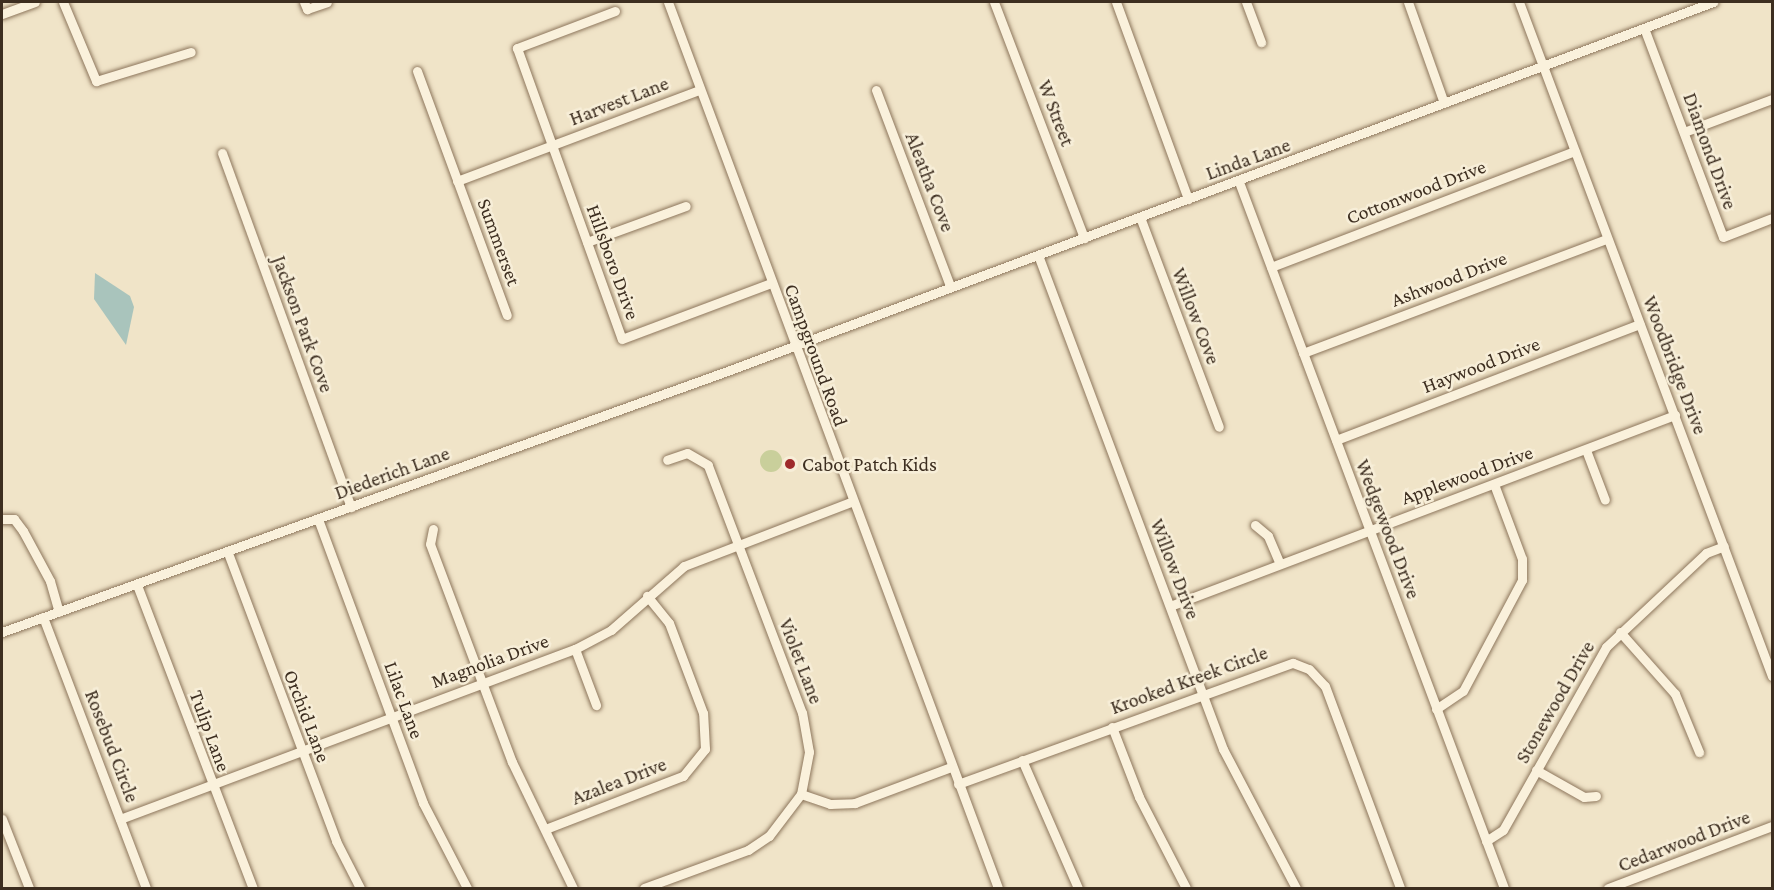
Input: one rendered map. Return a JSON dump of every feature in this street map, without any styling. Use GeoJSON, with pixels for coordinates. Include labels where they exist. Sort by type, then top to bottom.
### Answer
{"type":"FeatureCollection","features":[{"type":"Feature","properties":{"kind":"street"},"geometry":{"type":"LineString","coordinates":[[2,14],[35,2]]}},
{"type":"Feature","properties":{"kind":"street"},"geometry":{"type":"LineString","coordinates":[[63,2],[99,82],[191,52]]}},
{"type":"Feature","properties":{"kind":"street"},"geometry":{"type":"LineString","coordinates":[[304,2],[307,9],[327,2]]}},
{"type":"Feature","properties":{"kind":"street","name":"Campground Road"},"geometry":{"type":"LineString","coordinates":[[668,2],[851,502],[998,888]]}},
{"type":"Feature","properties":{"kind":"street","name":"W Street"},"geometry":{"type":"LineString","coordinates":[[994,2],[1084,238]]}},
{"type":"Feature","properties":{"kind":"street"},"geometry":{"type":"LineString","coordinates":[[1116,2],[1188,199]]}},
{"type":"Feature","properties":{"kind":"street"},"geometry":{"type":"LineString","coordinates":[[1246,2],[1261,42]]}},
{"type":"Feature","properties":{"kind":"street"},"geometry":{"type":"LineString","coordinates":[[1408,2],[1444,103]]}},
{"type":"Feature","properties":{"kind":"street","name":"Woodbridge Drive"},"geometry":{"type":"LineString","coordinates":[[1519,2],[1773,676]]}},
{"type":"Feature","properties":{"kind":"street","name":"Linda Lane"},"geometry":{"type":"LineString","coordinates":[[794,345],[1239,182],[1713,2]]}},
{"type":"Feature","properties":{"kind":"street","name":"Hillsboro Drive"},"geometry":{"type":"LineString","coordinates":[[615,12],[517,48],[622,339],[771,283]]}},
{"type":"Feature","properties":{"kind":"street","name":"Diamond Drive"},"geometry":{"type":"LineString","coordinates":[[1644,28],[1723,237],[1773,218]]}},
{"type":"Feature","properties":{"kind":"street","name":"Summerset"},"geometry":{"type":"LineString","coordinates":[[417,71],[507,315]]}},
{"type":"Feature","properties":{"kind":"street","name":"Harvest Lane"},"geometry":{"type":"LineString","coordinates":[[552,146],[699,90]]}},
{"type":"Feature","properties":{"kind":"street","name":"Aleatha Cove"},"geometry":{"type":"LineString","coordinates":[[876,90],[950,286]]}},
{"type":"Feature","properties":{"kind":"street"},"geometry":{"type":"LineString","coordinates":[[1684,132],[1773,99]]}},
{"type":"Feature","properties":{"kind":"street","name":"Summerset"},"geometry":{"type":"LineString","coordinates":[[457,181],[552,146]]}},
{"type":"Feature","properties":{"kind":"street","name":"Cottonwood Drive"},"geometry":{"type":"LineString","coordinates":[[1271,267],[1575,151]]}},
{"type":"Feature","properties":{"kind":"street","name":"Jackson Park Cove"},"geometry":{"type":"LineString","coordinates":[[222,153],[351,507]]}},
{"type":"Feature","properties":{"kind":"street","name":"Wedgewood Drive"},"geometry":{"type":"LineString","coordinates":[[1239,182],[1504,888]]}},
{"type":"Feature","properties":{"kind":"street"},"geometry":{"type":"LineString","coordinates":[[587,242],[686,206]]}},
{"type":"Feature","properties":{"kind":"street","name":"Willow Cove"},"geometry":{"type":"LineString","coordinates":[[1140,217],[1219,427]]}},
{"type":"Feature","properties":{"kind":"street","name":"Ashwood Drive"},"geometry":{"type":"LineString","coordinates":[[1303,353],[1608,239]]}},
{"type":"Feature","properties":{"kind":"street","name":"Willow Drive"},"geometry":{"type":"LineString","coordinates":[[1038,255],[1236,777],[1296,888]]}},
{"type":"Feature","properties":{"kind":"street","name":"Haywood Drive"},"geometry":{"type":"LineString","coordinates":[[1336,440],[1640,324]]}},
{"type":"Feature","properties":{"kind":"street","name":"Diederich Lane"},"geometry":{"type":"LineString","coordinates":[[2,632],[228,553],[794,345]]}},
{"type":"Feature","properties":{"kind":"street","name":"Applewood Drive"},"geometry":{"type":"LineString","coordinates":[[1170,606],[1675,415]]}},
{"type":"Feature","properties":{"kind":"street"},"geometry":{"type":"LineString","coordinates":[[1586,450],[1605,500]]}},
{"type":"Feature","properties":{"kind":"street","name":"Violet Lane"},"geometry":{"type":"LineString","coordinates":[[667,460],[687,453],[708,465],[802,713],[809,752],[801,794]]}},
{"type":"Feature","properties":{"kind":"street"},"geometry":{"type":"LineString","coordinates":[[1436,709],[1463,691],[1522,579],[1522,559],[1494,484]]}},
{"type":"Feature","properties":{"kind":"street","name":"Magnolia Drive"},"geometry":{"type":"LineString","coordinates":[[120,819],[575,649],[610,630],[684,566],[851,502]]}},
{"type":"Feature","properties":{"kind":"street"},"geometry":{"type":"LineString","coordinates":[[2,519],[14,519],[23,531],[50,581],[59,612]]}},
{"type":"Feature","properties":{"kind":"street","name":"Lilac Lane"},"geometry":{"type":"LineString","coordinates":[[318,519],[423,803],[467,888]]}},
{"type":"Feature","properties":{"kind":"street"},"geometry":{"type":"LineString","coordinates":[[1255,525],[1268,536],[1280,564]]}},
{"type":"Feature","properties":{"kind":"street"},"geometry":{"type":"LineString","coordinates":[[433,529],[430,544],[512,762],[548,828],[573,888]]}},
{"type":"Feature","properties":{"kind":"street","name":"Stonewood Drive"},"geometry":{"type":"LineString","coordinates":[[1486,841],[1503,830],[1591,667],[1620,632],[1706,553],[1724,546]]}},
{"type":"Feature","properties":{"kind":"street","name":"Orchid Lane"},"geometry":{"type":"LineString","coordinates":[[228,553],[300,750],[360,888]]}},
{"type":"Feature","properties":{"kind":"street","name":"Tulip Lane"},"geometry":{"type":"LineString","coordinates":[[137,585],[210,784],[253,888]]}},
{"type":"Feature","properties":{"kind":"street","name":"Azalea Drive"},"geometry":{"type":"LineString","coordinates":[[548,828],[682,776],[705,749],[703,713],[669,623],[647,596]]}},
{"type":"Feature","properties":{"kind":"street","name":"Rosebud Circle"},"geometry":{"type":"LineString","coordinates":[[43,617],[146,888]]}},
{"type":"Feature","properties":{"kind":"street"},"geometry":{"type":"LineString","coordinates":[[1620,632],[1675,694],[1699,752]]}},
{"type":"Feature","properties":{"kind":"street"},"geometry":{"type":"LineString","coordinates":[[575,649],[596,705]]}},
{"type":"Feature","properties":{"kind":"street","name":"Krooked Kreek Circle"},"geometry":{"type":"LineString","coordinates":[[958,784],[1272,667],[1293,663],[1309,669],[1325,686],[1400,888]]}},
{"type":"Feature","properties":{"kind":"street"},"geometry":{"type":"LineString","coordinates":[[1112,727],[1139,796],[1186,888]]}},
{"type":"Feature","properties":{"kind":"street"},"geometry":{"type":"LineString","coordinates":[[1022,760],[1078,888]]}},
{"type":"Feature","properties":{"kind":"street"},"geometry":{"type":"LineString","coordinates":[[644,888],[748,850],[777,828],[801,794],[830,804],[855,803],[951,766]]}},
{"type":"Feature","properties":{"kind":"street"},"geometry":{"type":"LineString","coordinates":[[1536,770],[1584,797],[1596,796]]}},
{"type":"Feature","properties":{"kind":"street"},"geometry":{"type":"LineString","coordinates":[[2,819],[29,888]]}},
{"type":"Feature","properties":{"kind":"street","name":"Cedarwood Drive"},"geometry":{"type":"LineString","coordinates":[[1608,888],[1773,826]]}},
{"type":"Feature","properties":{"kind":"green space"},"geometry":{"type":"Polygon","coordinates":[[[771,450],[779,453],[782,461],[779,469],[771,472],[763,469],[760,461],[763,453],[771,450]]]}},
{"type":"Feature","properties":{"kind":"water"},"geometry":{"type":"Polygon","coordinates":[[[95,273],[130,296],[134,307],[126,345],[94,299],[95,273]]]}},
{"type":"Feature","properties":{"kind":"place","name":"Cabot Patch Kids"},"geometry":{"type":"Point","coordinates":[790,464]}}]}
